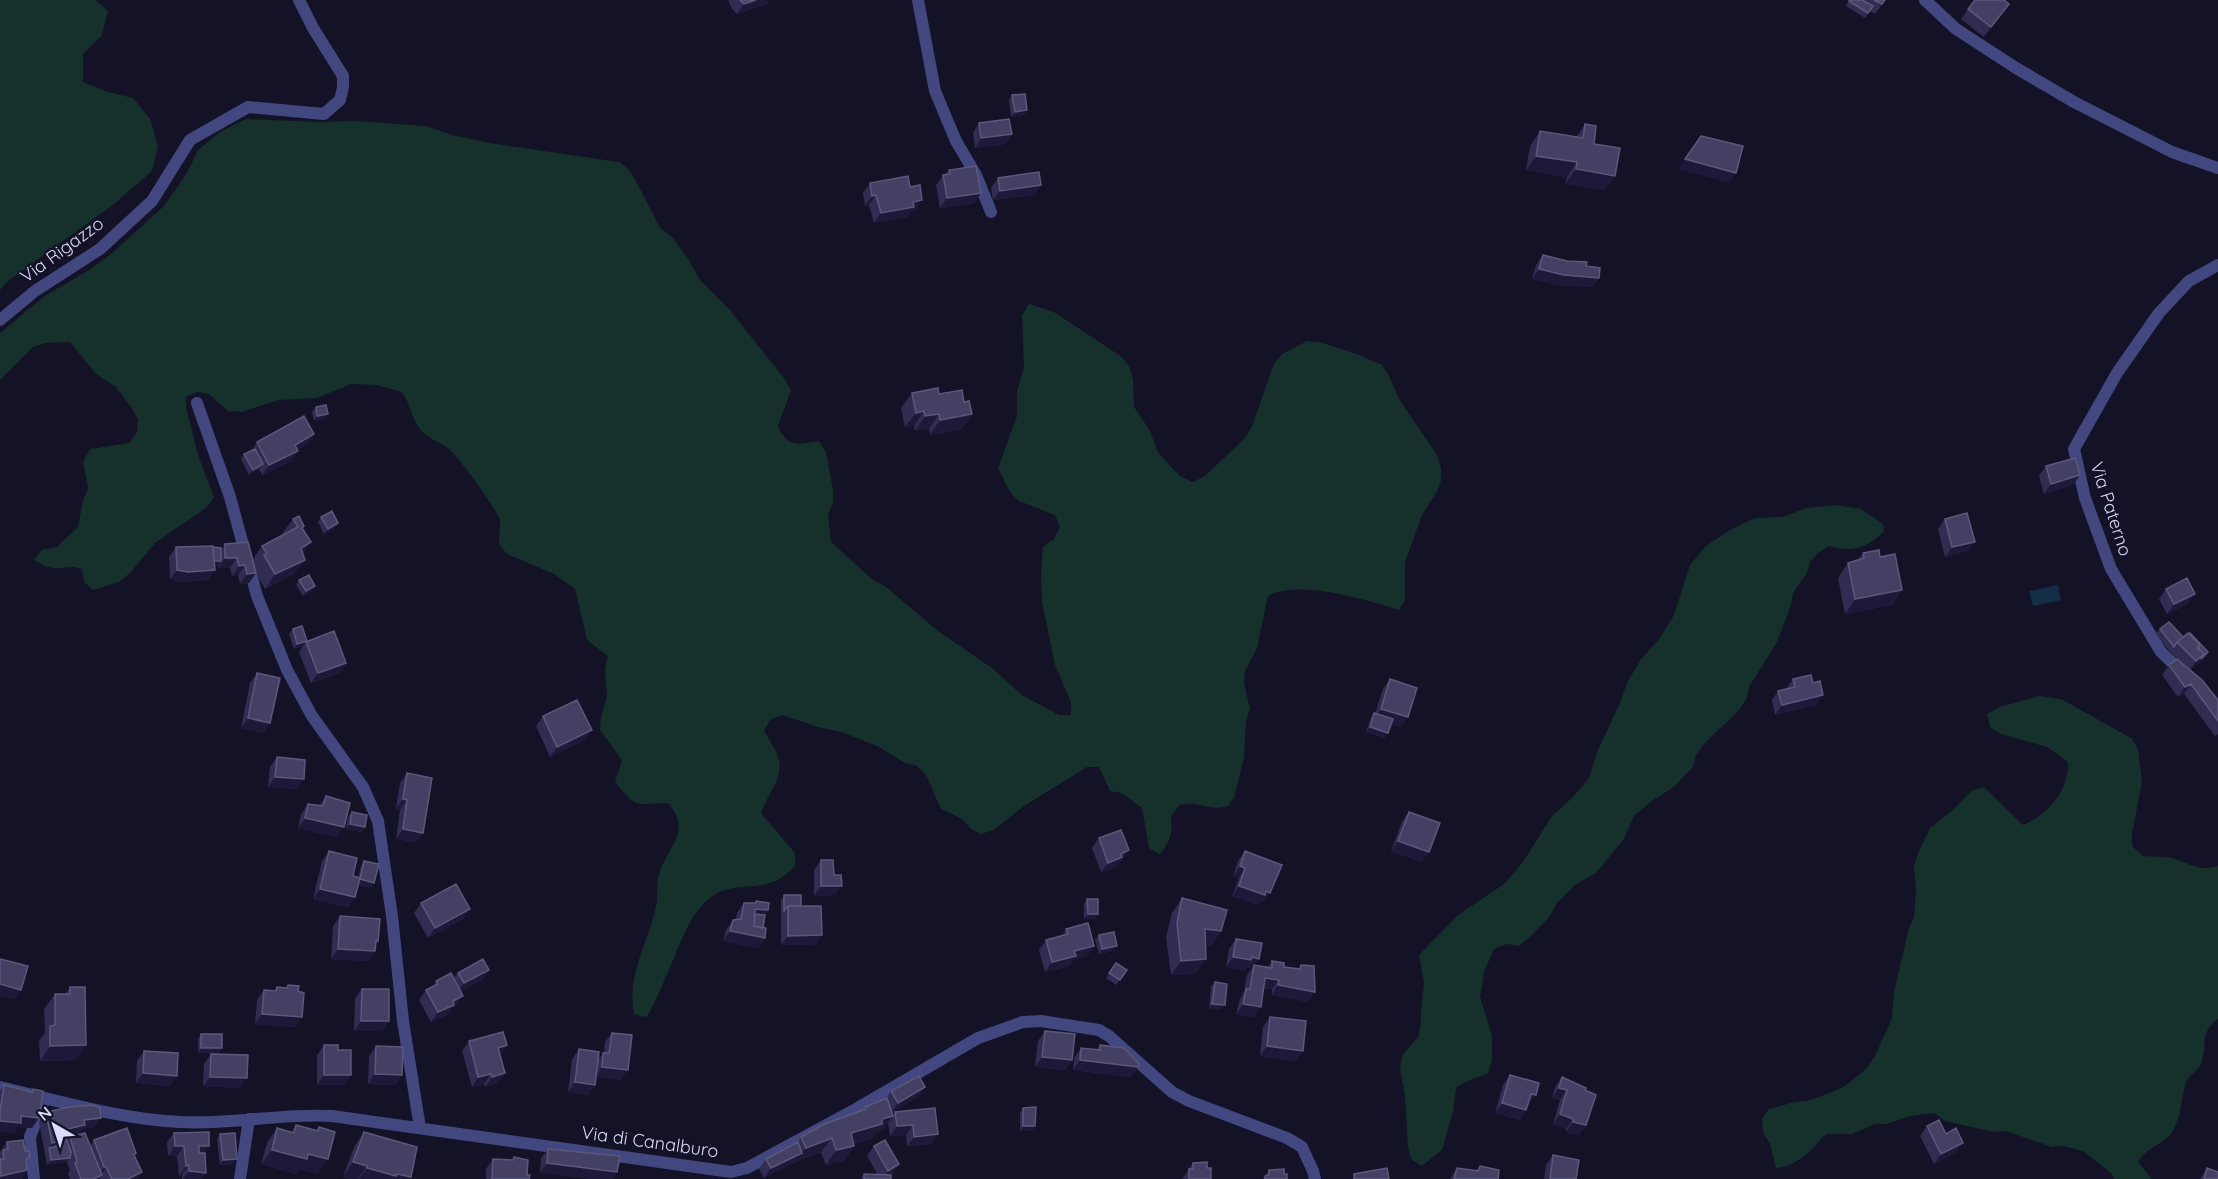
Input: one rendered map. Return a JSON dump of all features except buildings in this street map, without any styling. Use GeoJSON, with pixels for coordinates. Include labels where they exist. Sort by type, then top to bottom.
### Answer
{"type":"FeatureCollection","features":[{"type":"Feature","properties":{"kind":"street","name":"Via Rigazzo"},"geometry":{"type":"LineString","coordinates":[[0,320],[35,291],[100,249],[152,201],[190,140],[248,107],[324,114],[339,100],[343,87],[343,76],[313,28],[299,0]]}},
{"type":"Feature","properties":{"kind":"street"},"geometry":{"type":"LineString","coordinates":[[918,0],[935,91],[956,141],[976,175],[991,212]]}},
{"type":"Feature","properties":{"kind":"street"},"geometry":{"type":"LineString","coordinates":[[1925,0],[1956,29],[2035,79],[2172,152],[2218,168]]}},
{"type":"Feature","properties":{"kind":"street","name":"Via Paterno"},"geometry":{"type":"LineString","coordinates":[[2189,678],[2161,652],[2111,569],[2085,498],[2074,449],[2117,373],[2159,313],[2189,281],[2218,265]]}},
{"type":"Feature","properties":{"kind":"street"},"geometry":{"type":"LineString","coordinates":[[197,403],[230,497],[257,596],[287,670],[312,716],[363,787],[378,821],[392,916],[403,1022],[420,1128]]}},
{"type":"Feature","properties":{"kind":"street","name":"Via di Canalburo"},"geometry":{"type":"LineString","coordinates":[[0,1087],[136,1119],[183,1123],[303,1114],[420,1128],[731,1172],[747,1168],[856,1109],[978,1038],[1023,1022],[1041,1021],[1099,1030],[1109,1036],[1172,1092],[1189,1101],[1287,1138],[1302,1147],[1315,1179]]}},
{"type":"Feature","properties":{"kind":"street"},"geometry":{"type":"LineString","coordinates":[[34,1179],[30,1137],[45,1098]]}},
{"type":"Feature","properties":{"kind":"street"},"geometry":{"type":"LineString","coordinates":[[240,1179],[249,1119]]}},
{"type":"Feature","properties":{"kind":"green space"},"geometry":{"type":"Polygon","coordinates":[[[0,0],[96,0],[108,11],[102,35],[83,54],[83,82],[108,92],[133,98],[150,119],[158,146],[152,171],[114,204],[8,281],[0,290],[0,0]]]}},
{"type":"Feature","properties":{"kind":"green space"},"geometry":{"type":"Polygon","coordinates":[[[246,119],[357,121],[426,126],[452,135],[490,143],[619,162],[629,170],[636,181],[660,228],[671,236],[687,257],[700,280],[729,309],[784,378],[791,390],[778,426],[782,433],[794,443],[819,441],[826,452],[833,490],[833,502],[828,515],[831,542],[873,580],[885,586],[938,631],[992,668],[1022,695],[1059,715],[1071,715],[1071,702],[1055,665],[1042,602],[1041,573],[1043,547],[1054,539],[1060,527],[1055,515],[1019,501],[1010,492],[998,468],[1017,416],[1017,391],[1024,367],[1022,315],[1029,304],[1054,312],[1122,357],[1130,368],[1133,380],[1134,407],[1149,429],[1159,454],[1180,476],[1193,482],[1205,476],[1245,438],[1252,426],[1274,364],[1282,354],[1307,341],[1319,342],[1382,365],[1399,399],[1437,455],[1441,468],[1441,481],[1422,515],[1405,562],[1405,600],[1399,610],[1315,590],[1281,591],[1268,596],[1257,648],[1245,671],[1244,683],[1250,709],[1246,721],[1244,758],[1234,797],[1228,806],[1179,805],[1171,817],[1171,833],[1160,854],[1149,848],[1142,808],[1122,793],[1110,791],[1099,767],[1087,767],[1024,806],[994,830],[981,834],[971,829],[962,819],[941,809],[926,775],[917,766],[905,763],[877,746],[841,732],[782,715],[770,720],[764,731],[775,749],[780,764],[777,779],[761,813],[795,853],[795,866],[785,875],[764,885],[724,890],[705,902],[697,911],[685,933],[647,1017],[634,1014],[633,985],[654,916],[659,874],[678,831],[675,813],[668,803],[642,804],[633,801],[615,782],[622,760],[600,730],[607,696],[605,669],[608,656],[587,640],[575,589],[554,574],[507,554],[499,544],[500,521],[493,506],[455,455],[420,429],[402,392],[377,385],[351,384],[317,398],[278,400],[242,412],[228,411],[209,394],[197,392],[186,397],[187,411],[197,450],[214,497],[206,508],[155,543],[130,573],[119,582],[93,590],[84,582],[82,569],[51,568],[34,560],[42,550],[57,547],[78,527],[83,500],[88,488],[83,462],[90,449],[129,443],[137,432],[138,419],[116,387],[96,374],[70,342],[45,343],[33,347],[0,380],[0,333],[46,295],[91,269],[112,253],[164,206],[187,173],[198,150],[220,132],[246,119]]]}},
{"type":"Feature","properties":{"kind":"green space"},"geometry":{"type":"Polygon","coordinates":[[[1835,505],[1861,509],[1883,524],[1884,531],[1872,542],[1859,548],[1844,549],[1829,546],[1818,553],[1810,562],[1807,573],[1793,593],[1791,605],[1777,642],[1749,687],[1747,698],[1740,709],[1703,745],[1696,755],[1693,767],[1674,787],[1653,800],[1634,816],[1623,840],[1596,873],[1575,885],[1556,904],[1550,916],[1530,937],[1519,946],[1506,944],[1494,949],[1484,972],[1480,997],[1492,1035],[1492,1061],[1488,1073],[1456,1088],[1453,1112],[1442,1150],[1422,1166],[1411,1159],[1400,1069],[1402,1056],[1418,1037],[1421,1024],[1424,982],[1419,955],[1458,915],[1504,884],[1523,862],[1552,816],[1589,778],[1597,752],[1628,681],[1641,659],[1659,639],[1674,615],[1690,565],[1706,546],[1730,530],[1755,518],[1782,517],[1807,508],[1835,505]]]}},
{"type":"Feature","properties":{"kind":"green space"},"geometry":{"type":"Polygon","coordinates":[[[2039,696],[2061,699],[2131,738],[2138,749],[2142,782],[2132,834],[2132,846],[2143,856],[2172,858],[2205,868],[2218,866],[2218,1019],[2206,1033],[2201,1064],[2186,1083],[2175,1127],[2168,1137],[2138,1162],[2152,1179],[2114,1179],[2112,1174],[2083,1151],[2064,1146],[2052,1147],[2006,1131],[1994,1132],[1945,1121],[1934,1113],[1910,1116],[1887,1124],[1875,1124],[1852,1134],[1826,1134],[1797,1161],[1776,1168],[1770,1144],[1763,1132],[1762,1119],[1769,1109],[1808,1101],[1845,1086],[1867,1068],[1875,1056],[1892,1018],[1894,992],[1909,928],[1914,917],[1916,891],[1914,866],[1930,828],[1953,810],[1971,791],[1984,787],[2023,825],[2049,808],[2056,800],[2065,782],[2068,762],[2047,747],[2001,734],[1990,727],[1987,714],[1999,707],[2039,696]]]}},
{"type":"Feature","properties":{"kind":"water"},"geometry":{"type":"Polygon","coordinates":[[[2058,585],[2061,600],[2033,606],[2029,591],[2058,585]]]}}]}
